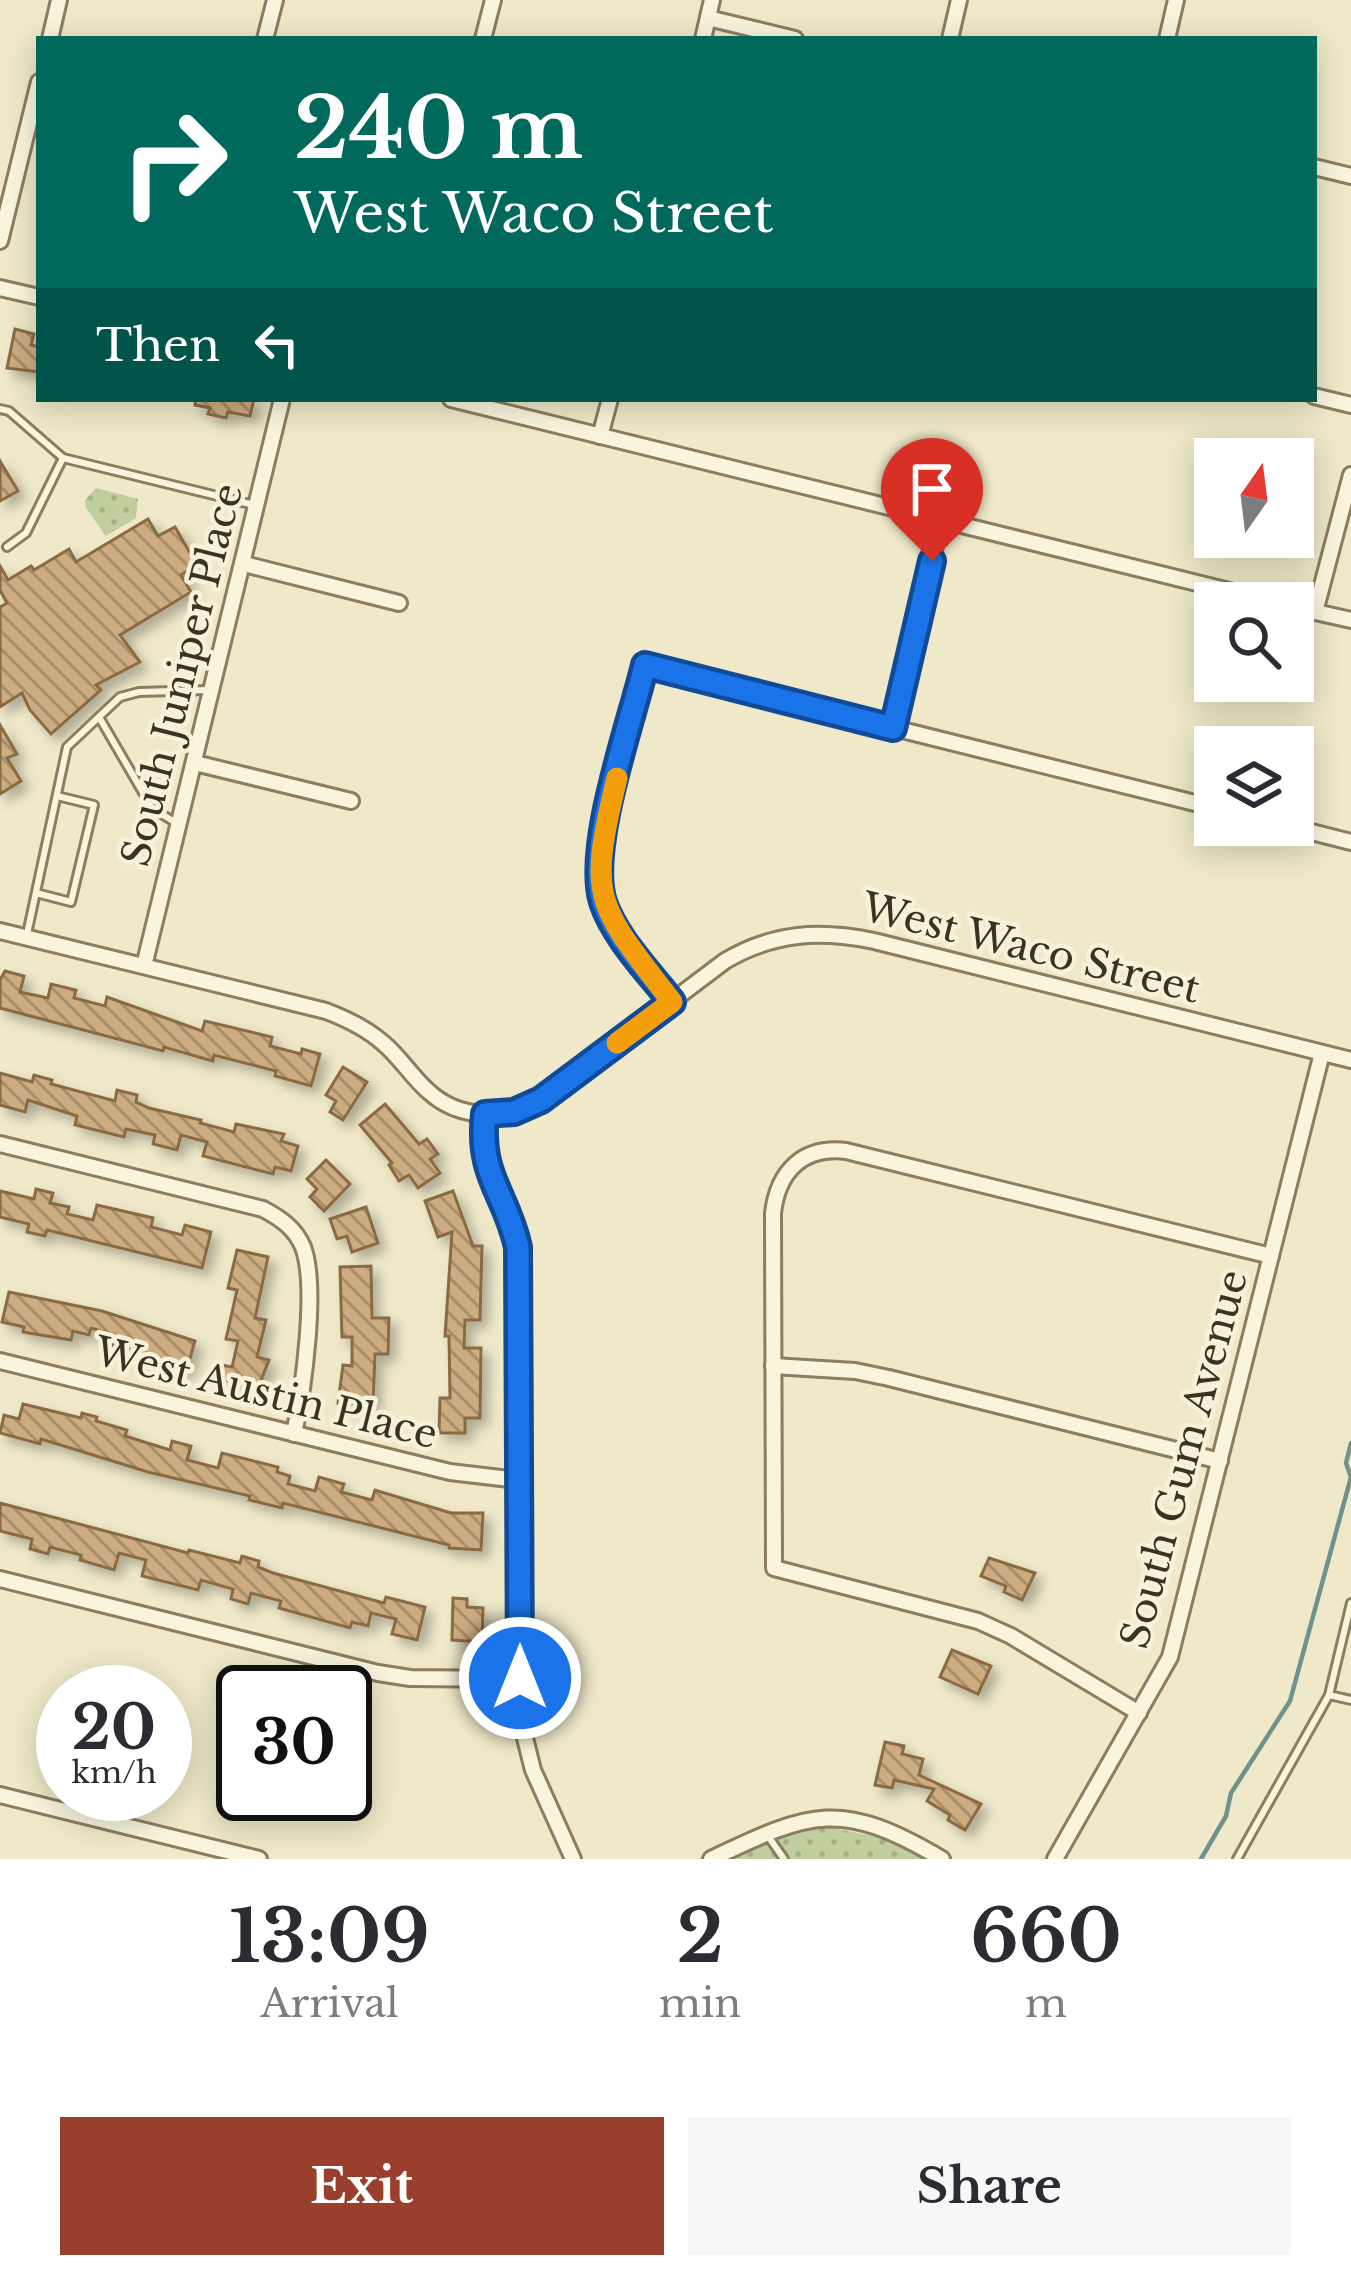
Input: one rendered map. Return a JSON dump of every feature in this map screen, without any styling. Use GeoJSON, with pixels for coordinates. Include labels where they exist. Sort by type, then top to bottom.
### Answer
{"type":"FeatureCollection","features":[{"type":"Feature","properties":{"kind":"street"},"geometry":{"type":"LineString","coordinates":[[51,36],[59,0]]}},
{"type":"Feature","properties":{"kind":"street"},"geometry":{"type":"LineString","coordinates":[[267,36],[275,0]]}},
{"type":"Feature","properties":{"kind":"street"},"geometry":{"type":"LineString","coordinates":[[484,36],[493,0]]}},
{"type":"Feature","properties":{"kind":"street"},"geometry":{"type":"LineString","coordinates":[[704,36],[712,0]]}},
{"type":"Feature","properties":{"kind":"street"},"geometry":{"type":"LineString","coordinates":[[951,36],[959,0]]}},
{"type":"Feature","properties":{"kind":"street"},"geometry":{"type":"LineString","coordinates":[[1168,36],[1176,0]]}},
{"type":"Feature","properties":{"kind":"street"},"geometry":{"type":"LineString","coordinates":[[708,17],[783,36]]}},
{"type":"Feature","properties":{"kind":"street"},"geometry":{"type":"LineString","coordinates":[[0,241],[36,94]]}},
{"type":"Feature","properties":{"kind":"street"},"geometry":{"type":"LineString","coordinates":[[1317,168],[1350,173]]}},
{"type":"Feature","properties":{"kind":"street"},"geometry":{"type":"LineString","coordinates":[[0,288],[36,297]]}},
{"type":"Feature","properties":{"kind":"street"},"geometry":{"type":"LineString","coordinates":[[1317,397],[1351,405]]}},
{"type":"Feature","properties":{"kind":"street","name":"South Juniper Place"},"geometry":{"type":"LineString","coordinates":[[144,966],[281,402]]}},
{"type":"Feature","properties":{"kind":"street"},"geometry":{"type":"LineString","coordinates":[[463,402],[1194,582]]}},
{"type":"Feature","properties":{"kind":"street"},"geometry":{"type":"LineString","coordinates":[[600,436],[609,402]]}},
{"type":"Feature","properties":{"kind":"street"},"geometry":{"type":"LineString","coordinates":[[1351,475],[1315,612],[1351,620]]}},
{"type":"Feature","properties":{"kind":"street"},"geometry":{"type":"LineString","coordinates":[[893,728],[941,520]]}},
{"type":"Feature","properties":{"kind":"street"},"geometry":{"type":"LineString","coordinates":[[244,563],[399,603]]}},
{"type":"Feature","properties":{"kind":"street"},"geometry":{"type":"LineString","coordinates":[[672,1002],[616,927],[599,886],[600,845],[645,665],[1194,803]]}},
{"type":"Feature","properties":{"kind":"street"},"geometry":{"type":"LineString","coordinates":[[195,763],[351,801]]}},
{"type":"Feature","properties":{"kind":"street"},"geometry":{"type":"LineString","coordinates":[[1314,833],[1351,842]]}},
{"type":"Feature","properties":{"kind":"street"},"geometry":{"type":"LineString","coordinates":[[0,931],[310,1006],[355,1023],[382,1042],[432,1095],[459,1109],[485,1114],[487,1171],[511,1218],[518,1247],[521,1722],[529,1758],[573,1859]]}},
{"type":"Feature","properties":{"kind":"street","name":"West Waco Street"},"geometry":{"type":"LineString","coordinates":[[485,1114],[514,1112],[541,1100],[750,946],[801,934],[874,941],[1351,1060]]}},
{"type":"Feature","properties":{"kind":"street","name":"South Gum Avenue"},"geometry":{"type":"LineString","coordinates":[[1055,1859],[1161,1677],[1177,1635],[1322,1053]]}},
{"type":"Feature","properties":{"kind":"street"},"geometry":{"type":"LineString","coordinates":[[0,1144],[262,1209],[288,1224],[302,1243],[307,1270],[307,1361],[294,1434]]}},
{"type":"Feature","properties":{"kind":"street"},"geometry":{"type":"LineString","coordinates":[[1139,1713],[978,1621],[774,1568],[775,1199],[786,1172],[801,1158],[820,1150],[846,1150],[1271,1256]]}},
{"type":"Feature","properties":{"kind":"street","name":"West Austin Place"},"geometry":{"type":"LineString","coordinates":[[0,1361],[450,1472],[518,1480]]}},
{"type":"Feature","properties":{"kind":"street"},"geometry":{"type":"LineString","coordinates":[[773,1366],[889,1378],[1220,1461]]}},
{"type":"Feature","properties":{"kind":"street"},"geometry":{"type":"LineString","coordinates":[[0,1579],[378,1672],[410,1678],[520,1678]]}},
{"type":"Feature","properties":{"kind":"street"},"geometry":{"type":"LineString","coordinates":[[0,1795],[259,1859]]}},
{"type":"Feature","properties":{"kind":"street"},"geometry":{"type":"LineString","coordinates":[[711,1859],[806,1819],[852,1819],[886,1828],[942,1859]]}},
{"type":"Feature","properties":{"kind":"lane"},"geometry":{"type":"LineString","coordinates":[[0,409],[9,411],[63,458],[257,506]]}},
{"type":"Feature","properties":{"kind":"lane"},"geometry":{"type":"LineString","coordinates":[[8,548],[26,533],[63,458]]}},
{"type":"Feature","properties":{"kind":"lane"},"geometry":{"type":"LineString","coordinates":[[26,937],[67,747],[120,697],[213,690]]}},
{"type":"Feature","properties":{"kind":"lane"},"geometry":{"type":"LineString","coordinates":[[99,717],[152,808],[179,824]]}},
{"type":"Feature","properties":{"kind":"lane"},"geometry":{"type":"LineString","coordinates":[[36,893],[71,902],[94,805],[57,796]]}},
{"type":"Feature","properties":{"kind":"lane"},"geometry":{"type":"LineString","coordinates":[[1237,1859],[1329,1695],[1351,1603]]}},
{"type":"Feature","properties":{"kind":"lane"},"geometry":{"type":"LineString","coordinates":[[1329,1695],[1351,1700]]}},
{"type":"Feature","properties":{"kind":"lane"},"geometry":{"type":"LineString","coordinates":[[766,1833],[784,1859]]}},
{"type":"Feature","properties":{"kind":"green space"},"geometry":{"type":"Polygon","coordinates":[[[96,488],[138,499],[136,518],[106,536],[86,508],[85,500],[96,488]]]}},
{"type":"Feature","properties":{"kind":"green space"},"geometry":{"type":"Polygon","coordinates":[[[828,1827],[888,1839],[923,1859],[730,1859],[798,1829],[828,1827]]]}},
{"type":"Feature","properties":{"kind":"building"},"geometry":{"type":"Polygon","coordinates":[[[15,329],[34,334],[36,372],[7,368],[15,329]]]}},
{"type":"Feature","properties":{"kind":"building"},"geometry":{"type":"Polygon","coordinates":[[[253,402],[250,416],[228,412],[226,418],[195,405],[253,402]]]}},
{"type":"Feature","properties":{"kind":"building"},"geometry":{"type":"Polygon","coordinates":[[[0,461],[18,491],[0,501],[0,461]]]}},
{"type":"Feature","properties":{"kind":"building"},"geometry":{"type":"Polygon","coordinates":[[[148,519],[158,536],[175,527],[197,565],[181,575],[191,592],[120,635],[140,662],[96,685],[101,690],[51,734],[22,693],[0,707],[0,607],[7,603],[0,590],[0,566],[8,580],[69,549],[76,562],[148,519]]]}},
{"type":"Feature","properties":{"kind":"building"},"geometry":{"type":"Polygon","coordinates":[[[0,725],[17,754],[7,758],[21,781],[0,794],[0,725]]]}},
{"type":"Feature","properties":{"kind":"building"},"geometry":{"type":"Polygon","coordinates":[[[5,971],[24,976],[20,992],[48,998],[51,984],[76,990],[74,998],[105,1006],[107,997],[202,1031],[205,1021],[272,1037],[270,1046],[320,1054],[311,1086],[275,1076],[276,1071],[214,1055],[213,1061],[164,1047],[163,1051],[0,1008],[0,980],[5,971]]]}},
{"type":"Feature","properties":{"kind":"building"},"geometry":{"type":"Polygon","coordinates":[[[343,1067],[367,1082],[343,1120],[330,1112],[336,1101],[326,1095],[343,1067]]]}},
{"type":"Feature","properties":{"kind":"building"},"geometry":{"type":"Polygon","coordinates":[[[0,1073],[32,1082],[34,1075],[115,1101],[117,1090],[137,1095],[136,1102],[149,1108],[234,1132],[236,1124],[284,1134],[281,1141],[298,1146],[291,1171],[275,1167],[273,1174],[203,1156],[207,1142],[181,1135],[177,1150],[153,1144],[155,1135],[126,1129],[124,1137],[75,1125],[77,1116],[28,1100],[25,1112],[0,1105],[0,1073]]]}},
{"type":"Feature","properties":{"kind":"building"},"geometry":{"type":"Polygon","coordinates":[[[385,1104],[419,1144],[427,1139],[438,1154],[430,1159],[440,1173],[418,1188],[409,1175],[399,1181],[392,1163],[360,1125],[385,1104]]]}},
{"type":"Feature","properties":{"kind":"building"},"geometry":{"type":"Polygon","coordinates":[[[326,1160],[350,1184],[324,1211],[310,1197],[317,1189],[307,1179],[326,1160]]]}},
{"type":"Feature","properties":{"kind":"building"},"geometry":{"type":"Polygon","coordinates":[[[36,1189],[53,1193],[50,1203],[69,1207],[67,1214],[93,1220],[97,1205],[153,1218],[151,1227],[182,1235],[185,1225],[211,1232],[202,1268],[47,1230],[45,1236],[27,1232],[29,1224],[0,1217],[0,1191],[34,1199],[36,1189]]]}},
{"type":"Feature","properties":{"kind":"building"},"geometry":{"type":"Polygon","coordinates":[[[453,1191],[473,1246],[482,1246],[480,1320],[465,1320],[464,1348],[481,1348],[480,1418],[465,1418],[465,1433],[439,1433],[440,1398],[450,1398],[449,1336],[445,1336],[452,1232],[438,1237],[425,1201],[453,1191]]]}},
{"type":"Feature","properties":{"kind":"building"},"geometry":{"type":"Polygon","coordinates":[[[366,1207],[378,1243],[352,1252],[347,1236],[337,1239],[330,1219],[366,1207]]]}},
{"type":"Feature","properties":{"kind":"building"},"geometry":{"type":"Polygon","coordinates":[[[237,1250],[268,1257],[255,1318],[266,1320],[257,1357],[269,1360],[258,1388],[219,1378],[222,1365],[232,1367],[238,1341],[226,1339],[237,1290],[228,1288],[237,1250]]]}},
{"type":"Feature","properties":{"kind":"building"},"geometry":{"type":"Polygon","coordinates":[[[371,1266],[372,1318],[389,1318],[388,1354],[375,1354],[373,1405],[338,1403],[343,1365],[352,1366],[352,1337],[342,1337],[340,1267],[371,1266]]]}},
{"type":"Feature","properties":{"kind":"building"},"geometry":{"type":"Polygon","coordinates":[[[9,1292],[102,1311],[195,1341],[186,1372],[112,1350],[116,1335],[91,1328],[89,1335],[73,1331],[71,1340],[23,1332],[24,1327],[2,1322],[9,1292]]]}},
{"type":"Feature","properties":{"kind":"building"},"geometry":{"type":"Polygon","coordinates":[[[23,1404],[81,1418],[82,1413],[97,1417],[96,1421],[127,1430],[125,1436],[170,1450],[172,1441],[191,1446],[187,1460],[218,1468],[222,1453],[278,1467],[277,1472],[290,1476],[288,1484],[315,1491],[319,1477],[344,1484],[341,1492],[372,1500],[375,1490],[451,1513],[483,1513],[481,1550],[449,1548],[283,1503],[282,1508],[249,1500],[250,1496],[148,1472],[41,1439],[40,1444],[0,1433],[4,1415],[19,1419],[23,1404]]]}},
{"type":"Feature","properties":{"kind":"building"},"geometry":{"type":"Polygon","coordinates":[[[0,1503],[188,1553],[240,1563],[242,1556],[259,1561],[258,1567],[273,1573],[384,1603],[386,1597],[425,1607],[417,1640],[392,1634],[396,1619],[371,1613],[368,1626],[352,1622],[350,1628],[279,1608],[281,1601],[251,1593],[248,1604],[231,1599],[233,1589],[201,1580],[198,1590],[142,1576],[146,1560],[119,1553],[114,1570],[50,1547],[48,1554],[30,1549],[32,1539],[0,1531],[0,1503]]]}},
{"type":"Feature","properties":{"kind":"building"},"geometry":{"type":"Polygon","coordinates":[[[989,1558],[1035,1573],[1022,1600],[1004,1592],[1006,1586],[981,1576],[989,1558]]]}},
{"type":"Feature","properties":{"kind":"building"},"geometry":{"type":"Polygon","coordinates":[[[453,1598],[467,1599],[467,1607],[483,1608],[482,1642],[452,1640],[453,1598]]]}},
{"type":"Feature","properties":{"kind":"building"},"geometry":{"type":"Polygon","coordinates":[[[952,1650],[991,1666],[978,1694],[940,1677],[952,1650]]]}},
{"type":"Feature","properties":{"kind":"building"},"geometry":{"type":"Polygon","coordinates":[[[885,1742],[904,1746],[902,1754],[923,1759],[919,1775],[981,1804],[965,1830],[927,1801],[934,1789],[894,1780],[892,1788],[875,1785],[885,1742]]]}},
{"type":"Feature","properties":{"kind":"waterway"},"geometry":{"type":"LineString","coordinates":[[1201,1859],[1226,1816],[1231,1793],[1290,1701],[1351,1477],[1346,1463],[1351,1443]]}},
{"type":"Feature","properties":{"kind":"slow traffic"},"geometry":{"type":"LineString","coordinates":[[617,778],[600,845],[599,886],[616,927],[672,1002],[617,1043]]}},
{"type":"Feature","properties":{"kind":"route"},"geometry":{"type":"LineString","coordinates":[[520,1678],[518,1247],[511,1218],[487,1171],[485,1114],[514,1112],[541,1100],[672,1002],[616,927],[599,886],[600,845],[645,665],[893,728],[932,561]]}}]}
